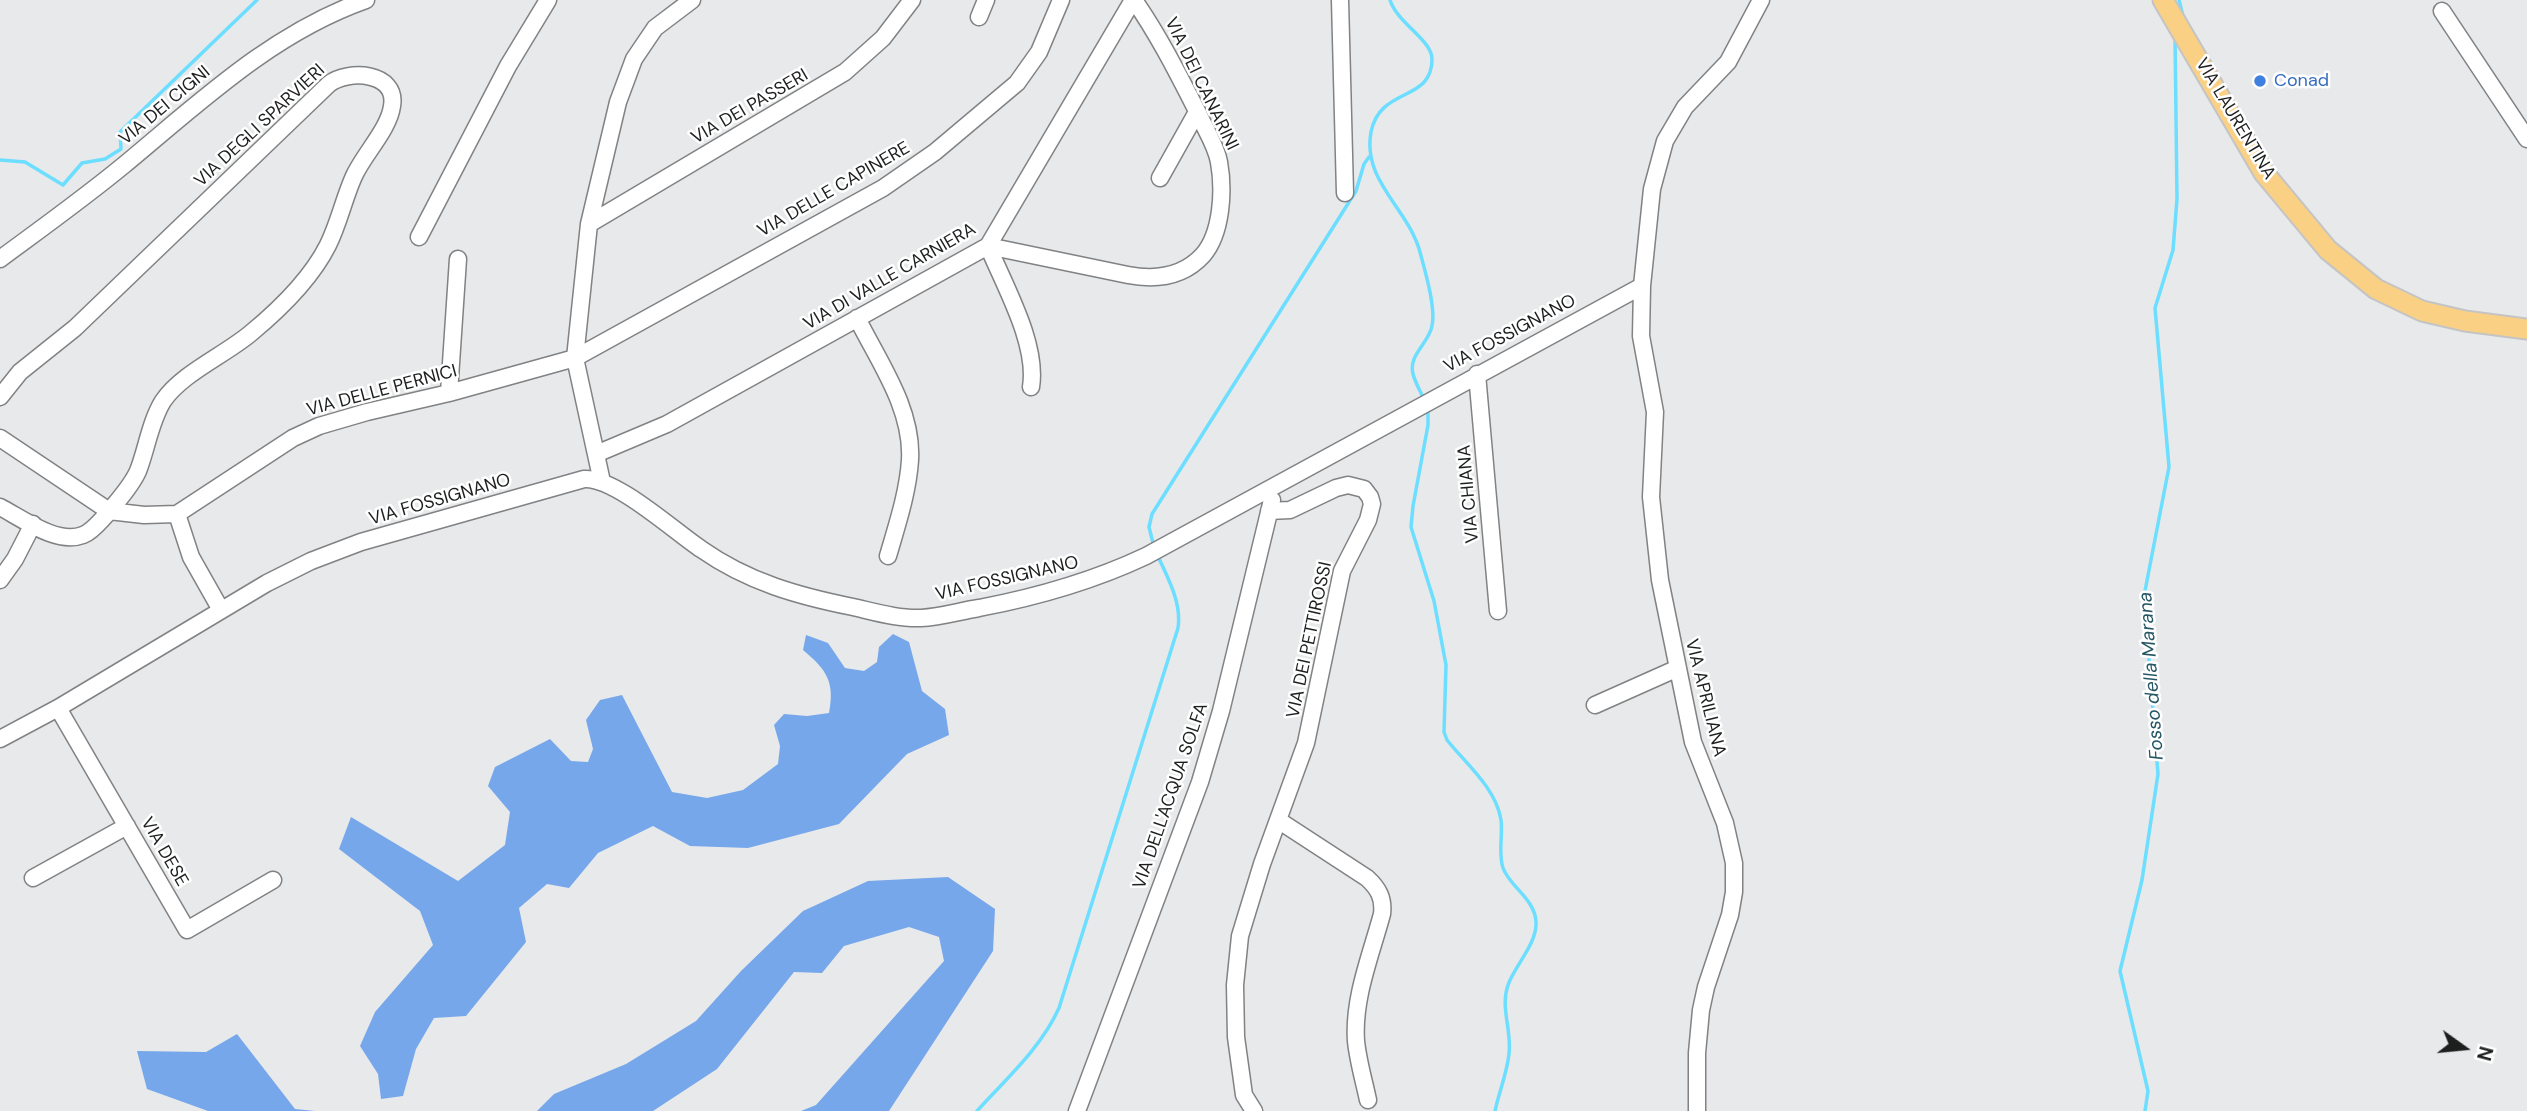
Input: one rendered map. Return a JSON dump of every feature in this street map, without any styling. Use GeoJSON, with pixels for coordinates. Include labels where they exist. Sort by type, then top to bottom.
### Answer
{"type":"FeatureCollection","features":[{"type":"Feature","properties":{"kind":"main road","name":"VIA LAURENTINA"},"geometry":{"type":"LineString","coordinates":[[2165,4],[2264,173],[2328,250],[2384,294],[2422,311],[2465,321],[2527,329]]}},
{"type":"Feature","properties":{"kind":"street","name":"VIA DEI CIGNI"},"geometry":{"type":"LineString","coordinates":[[0,259],[103,183],[233,75],[318,20],[366,0]]}},
{"type":"Feature","properties":{"kind":"street"},"geometry":{"type":"LineString","coordinates":[[419,237],[496,87],[548,0]]}},
{"type":"Feature","properties":{"kind":"street"},"geometry":{"type":"LineString","coordinates":[[602,482],[575,358],[589,224],[618,102],[634,59],[652,31],[692,0]]}},
{"type":"Feature","properties":{"kind":"street","name":"VIA DEI PASSERI"},"geometry":{"type":"LineString","coordinates":[[589,224],[837,78],[877,45],[912,0]]}},
{"type":"Feature","properties":{"kind":"street"},"geometry":{"type":"LineString","coordinates":[[979,17],[986,0]]}},
{"type":"Feature","properties":{"kind":"street","name":"VIA DELLE CAPINERE"},"geometry":{"type":"LineString","coordinates":[[575,358],[874,193],[921,163],[996,102],[1023,76],[1044,42],[1061,0]]}},
{"type":"Feature","properties":{"kind":"street","name":"VIA DEI CANARINI"},"geometry":{"type":"LineString","coordinates":[[988,246],[1134,276],[1161,276],[1190,267],[1211,245],[1219,220],[1219,163],[1170,58],[1134,0]]}},
{"type":"Feature","properties":{"kind":"street","name":"VIA DI VALLE CARNIERA"},"geometry":{"type":"LineString","coordinates":[[596,454],[667,424],[988,246],[1134,0]]}},
{"type":"Feature","properties":{"kind":"street"},"geometry":{"type":"LineString","coordinates":[[1340,0],[1345,193]]}},
{"type":"Feature","properties":{"kind":"street"},"geometry":{"type":"LineString","coordinates":[[1642,286],[1655,176],[1667,136],[1685,107],[1728,62],[1761,0]]}},
{"type":"Feature","properties":{"kind":"street"},"geometry":{"type":"LineString","coordinates":[[2442,11],[2527,139]]}},
{"type":"Feature","properties":{"kind":"street","name":"VIA DEGLI SPARVIERI"},"geometry":{"type":"LineString","coordinates":[[0,397],[17,375],[82,322],[329,84],[338,77],[350,75],[366,76],[384,83],[392,95],[390,114],[354,175],[334,232],[322,256],[296,289],[237,344],[179,384],[168,395],[156,415],[134,479],[91,531],[76,537],[55,535],[33,524]]}},
{"type":"Feature","properties":{"kind":"street"},"geometry":{"type":"LineString","coordinates":[[1160,178],[1197,112]]}},
{"type":"Feature","properties":{"kind":"street"},"geometry":{"type":"LineString","coordinates":[[988,246],[1028,340],[1033,369],[1031,387]]}},
{"type":"Feature","properties":{"kind":"street"},"geometry":{"type":"LineString","coordinates":[[449,393],[458,259]]}},
{"type":"Feature","properties":{"kind":"street","name":"VIA FOSSIGNANO"},"geometry":{"type":"LineString","coordinates":[[0,740],[285,573],[343,548],[578,480],[602,482],[637,503],[709,555],[750,578],[796,594],[897,616],[931,617],[1031,597],[1100,576],[1146,556],[1642,286]]}},
{"type":"Feature","properties":{"kind":"street","name":"VIA APRILIANA"},"geometry":{"type":"LineString","coordinates":[[1642,286],[1641,336],[1655,412],[1651,489],[1653,534],[1660,580],[1693,742],[1725,823],[1735,870],[1730,915],[1702,1002],[1697,1111]]}},
{"type":"Feature","properties":{"kind":"street"},"geometry":{"type":"LineString","coordinates":[[858,318],[900,403],[910,440],[906,487],[888,556]]}},
{"type":"Feature","properties":{"kind":"street","name":"VIA DELLE PERNICI"},"geometry":{"type":"LineString","coordinates":[[177,514],[305,432],[360,414],[449,393],[575,358]]}},
{"type":"Feature","properties":{"kind":"street","name":"VIA CHIANA"},"geometry":{"type":"LineString","coordinates":[[1477,374],[1498,611]]}},
{"type":"Feature","properties":{"kind":"street"},"geometry":{"type":"LineString","coordinates":[[0,438],[109,511],[151,516],[177,514],[191,557],[221,610]]}},
{"type":"Feature","properties":{"kind":"street","name":"VIA DELL'ACQUA SOLFA"},"geometry":{"type":"LineString","coordinates":[[1077,1111],[1202,775],[1221,711],[1276,484]]}},
{"type":"Feature","properties":{"kind":"street","name":"VIA DEI PETTIROSSI"},"geometry":{"type":"LineString","coordinates":[[1254,1111],[1244,1095],[1238,1060],[1235,1001],[1237,960],[1245,917],[1311,726],[1339,581],[1346,561],[1368,520],[1372,504],[1364,489],[1348,485],[1290,510],[1269,511]]}},
{"type":"Feature","properties":{"kind":"street"},"geometry":{"type":"LineString","coordinates":[[0,508],[33,524],[0,580]]}},
{"type":"Feature","properties":{"kind":"street"},"geometry":{"type":"LineString","coordinates":[[1595,705],[1678,668]]}},
{"type":"Feature","properties":{"kind":"street","name":"VIA DESE"},"geometry":{"type":"LineString","coordinates":[[58,708],[187,930],[273,880]]}},
{"type":"Feature","properties":{"kind":"street"},"geometry":{"type":"LineString","coordinates":[[1278,820],[1362,875],[1374,885],[1381,896],[1382,914],[1361,991],[1356,1022],[1357,1049],[1368,1100]]}},
{"type":"Feature","properties":{"kind":"street"},"geometry":{"type":"LineString","coordinates":[[33,878],[127,826]]}},
{"type":"Feature","properties":{"kind":"shaded area"},"geometry":{"type":"Polygon","coordinates":[[[893,634],[909,642],[922,691],[945,709],[949,735],[907,754],[839,824],[748,848],[690,846],[653,826],[598,853],[569,888],[547,884],[519,908],[526,942],[466,1016],[434,1018],[416,1049],[403,1096],[381,1099],[378,1074],[360,1046],[375,1012],[433,945],[420,911],[339,849],[351,817],[458,881],[505,845],[510,812],[488,786],[495,767],[550,739],[571,761],[588,762],[593,749],[586,720],[600,700],[622,695],[672,792],[707,798],[743,790],[778,764],[780,746],[774,725],[784,714],[807,716],[829,713],[830,685],[818,664],[803,650],[806,635],[828,643],[845,668],[864,671],[877,662],[879,647],[893,634]]]}},
{"type":"Feature","properties":{"kind":"shaded area"},"geometry":{"type":"Polygon","coordinates":[[[948,877],[995,909],[993,951],[889,1111],[801,1111],[816,1105],[944,961],[939,937],[909,927],[844,946],[822,973],[794,972],[717,1069],[653,1111],[537,1111],[554,1094],[626,1064],[696,1021],[741,971],[803,911],[868,881],[948,877]]]}},
{"type":"Feature","properties":{"kind":"shaded area"},"geometry":{"type":"Polygon","coordinates":[[[237,1034],[295,1109],[315,1111],[208,1111],[147,1089],[137,1051],[206,1052],[237,1034]]]}},
{"type":"Feature","properties":{"kind":"waterway"},"geometry":{"type":"LineString","coordinates":[[0,160],[25,162],[63,185],[82,163],[105,159],[121,149],[120,132],[257,0]]}},
{"type":"Feature","properties":{"kind":"waterway"},"geometry":{"type":"LineString","coordinates":[[1390,0],[1400,16],[1426,45],[1432,59],[1430,73],[1424,82],[1384,107],[1376,117],[1371,132],[1370,149],[1379,180],[1414,236],[1429,289],[1433,309],[1432,326],[1412,367],[1424,399]]}},
{"type":"Feature","properties":{"kind":"waterway","name":"Fosso della Marana"},"geometry":{"type":"LineString","coordinates":[[2179,0],[2183,16]]}},
{"type":"Feature","properties":{"kind":"waterway","name":"Fosso della Marana"},"geometry":{"type":"LineString","coordinates":[[2145,1111],[2148,1091],[2120,971],[2142,880],[2158,774],[2144,596],[2169,467],[2155,308],[2173,250],[2177,199],[2175,35]]}},
{"type":"Feature","properties":{"kind":"waterway"},"geometry":{"type":"LineString","coordinates":[[1154,547],[1149,527],[1152,514],[1356,191],[1364,164],[1369,157]]}},
{"type":"Feature","properties":{"kind":"waterway"},"geometry":{"type":"LineString","coordinates":[[1428,409],[1428,425],[1411,527],[1434,601],[1446,665],[1444,732],[1447,740],[1493,797],[1501,820],[1503,868],[1527,900],[1535,914],[1536,922],[1533,938],[1511,977],[1506,994],[1509,1054],[1495,1111]]}},
{"type":"Feature","properties":{"kind":"waterway"},"geometry":{"type":"LineString","coordinates":[[977,1111],[1033,1050],[1059,1008],[1178,628],[1176,599],[1157,554]]}},
{"type":"Feature","properties":{"kind":"place","name":"Conad"},"geometry":{"type":"Point","coordinates":[2260,81]}}]}
